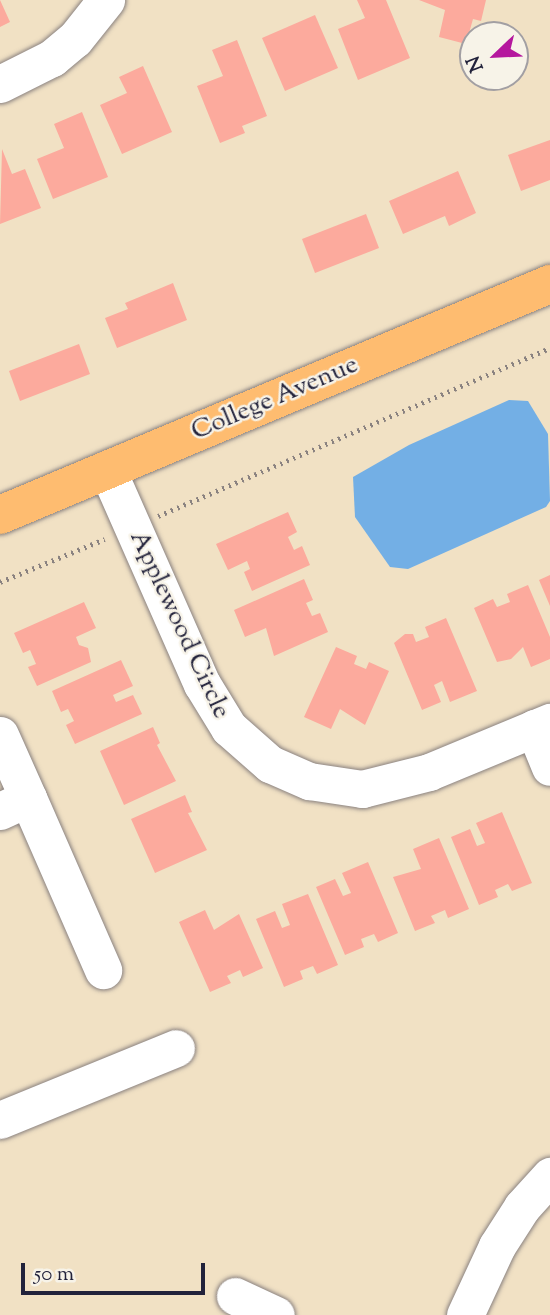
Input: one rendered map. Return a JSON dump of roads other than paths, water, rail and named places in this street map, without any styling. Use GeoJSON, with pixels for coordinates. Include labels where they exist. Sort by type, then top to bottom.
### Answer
{"type":"FeatureCollection","features":[{"type":"Feature","properties":{"kind":"main road","name":"College Avenue"},"geometry":{"type":"LineString","coordinates":[[0,515],[550,284]]}},
{"type":"Feature","properties":{"kind":"street"},"geometry":{"type":"LineString","coordinates":[[0,84],[52,58],[75,39],[106,0]]}},
{"type":"Feature","properties":{"kind":"street","name":"Applewood Circle"},"geometry":{"type":"LineString","coordinates":[[107,470],[202,684],[229,729],[270,764],[309,781],[362,789],[429,772],[542,725]]}},
{"type":"Feature","properties":{"kind":"street"},"geometry":{"type":"LineString","coordinates":[[542,725],[550,767]]}},
{"type":"Feature","properties":{"kind":"street"},"geometry":{"type":"LineString","coordinates":[[0,735],[14,805],[103,970]]}},
{"type":"Feature","properties":{"kind":"street"},"geometry":{"type":"LineString","coordinates":[[0,1120],[176,1048]]}},
{"type":"Feature","properties":{"kind":"street"},"geometry":{"type":"LineString","coordinates":[[465,1315],[497,1246],[522,1207],[550,1176]]}},
{"type":"Feature","properties":{"kind":"street"},"geometry":{"type":"LineString","coordinates":[[235,1296],[276,1315]]}},
{"type":"Feature","properties":{"kind":"water"},"geometry":{"type":"Polygon","coordinates":[[[509,400],[528,401],[548,434],[550,501],[546,507],[408,569],[390,567],[355,517],[353,477],[409,445],[509,400]]]}}]}
